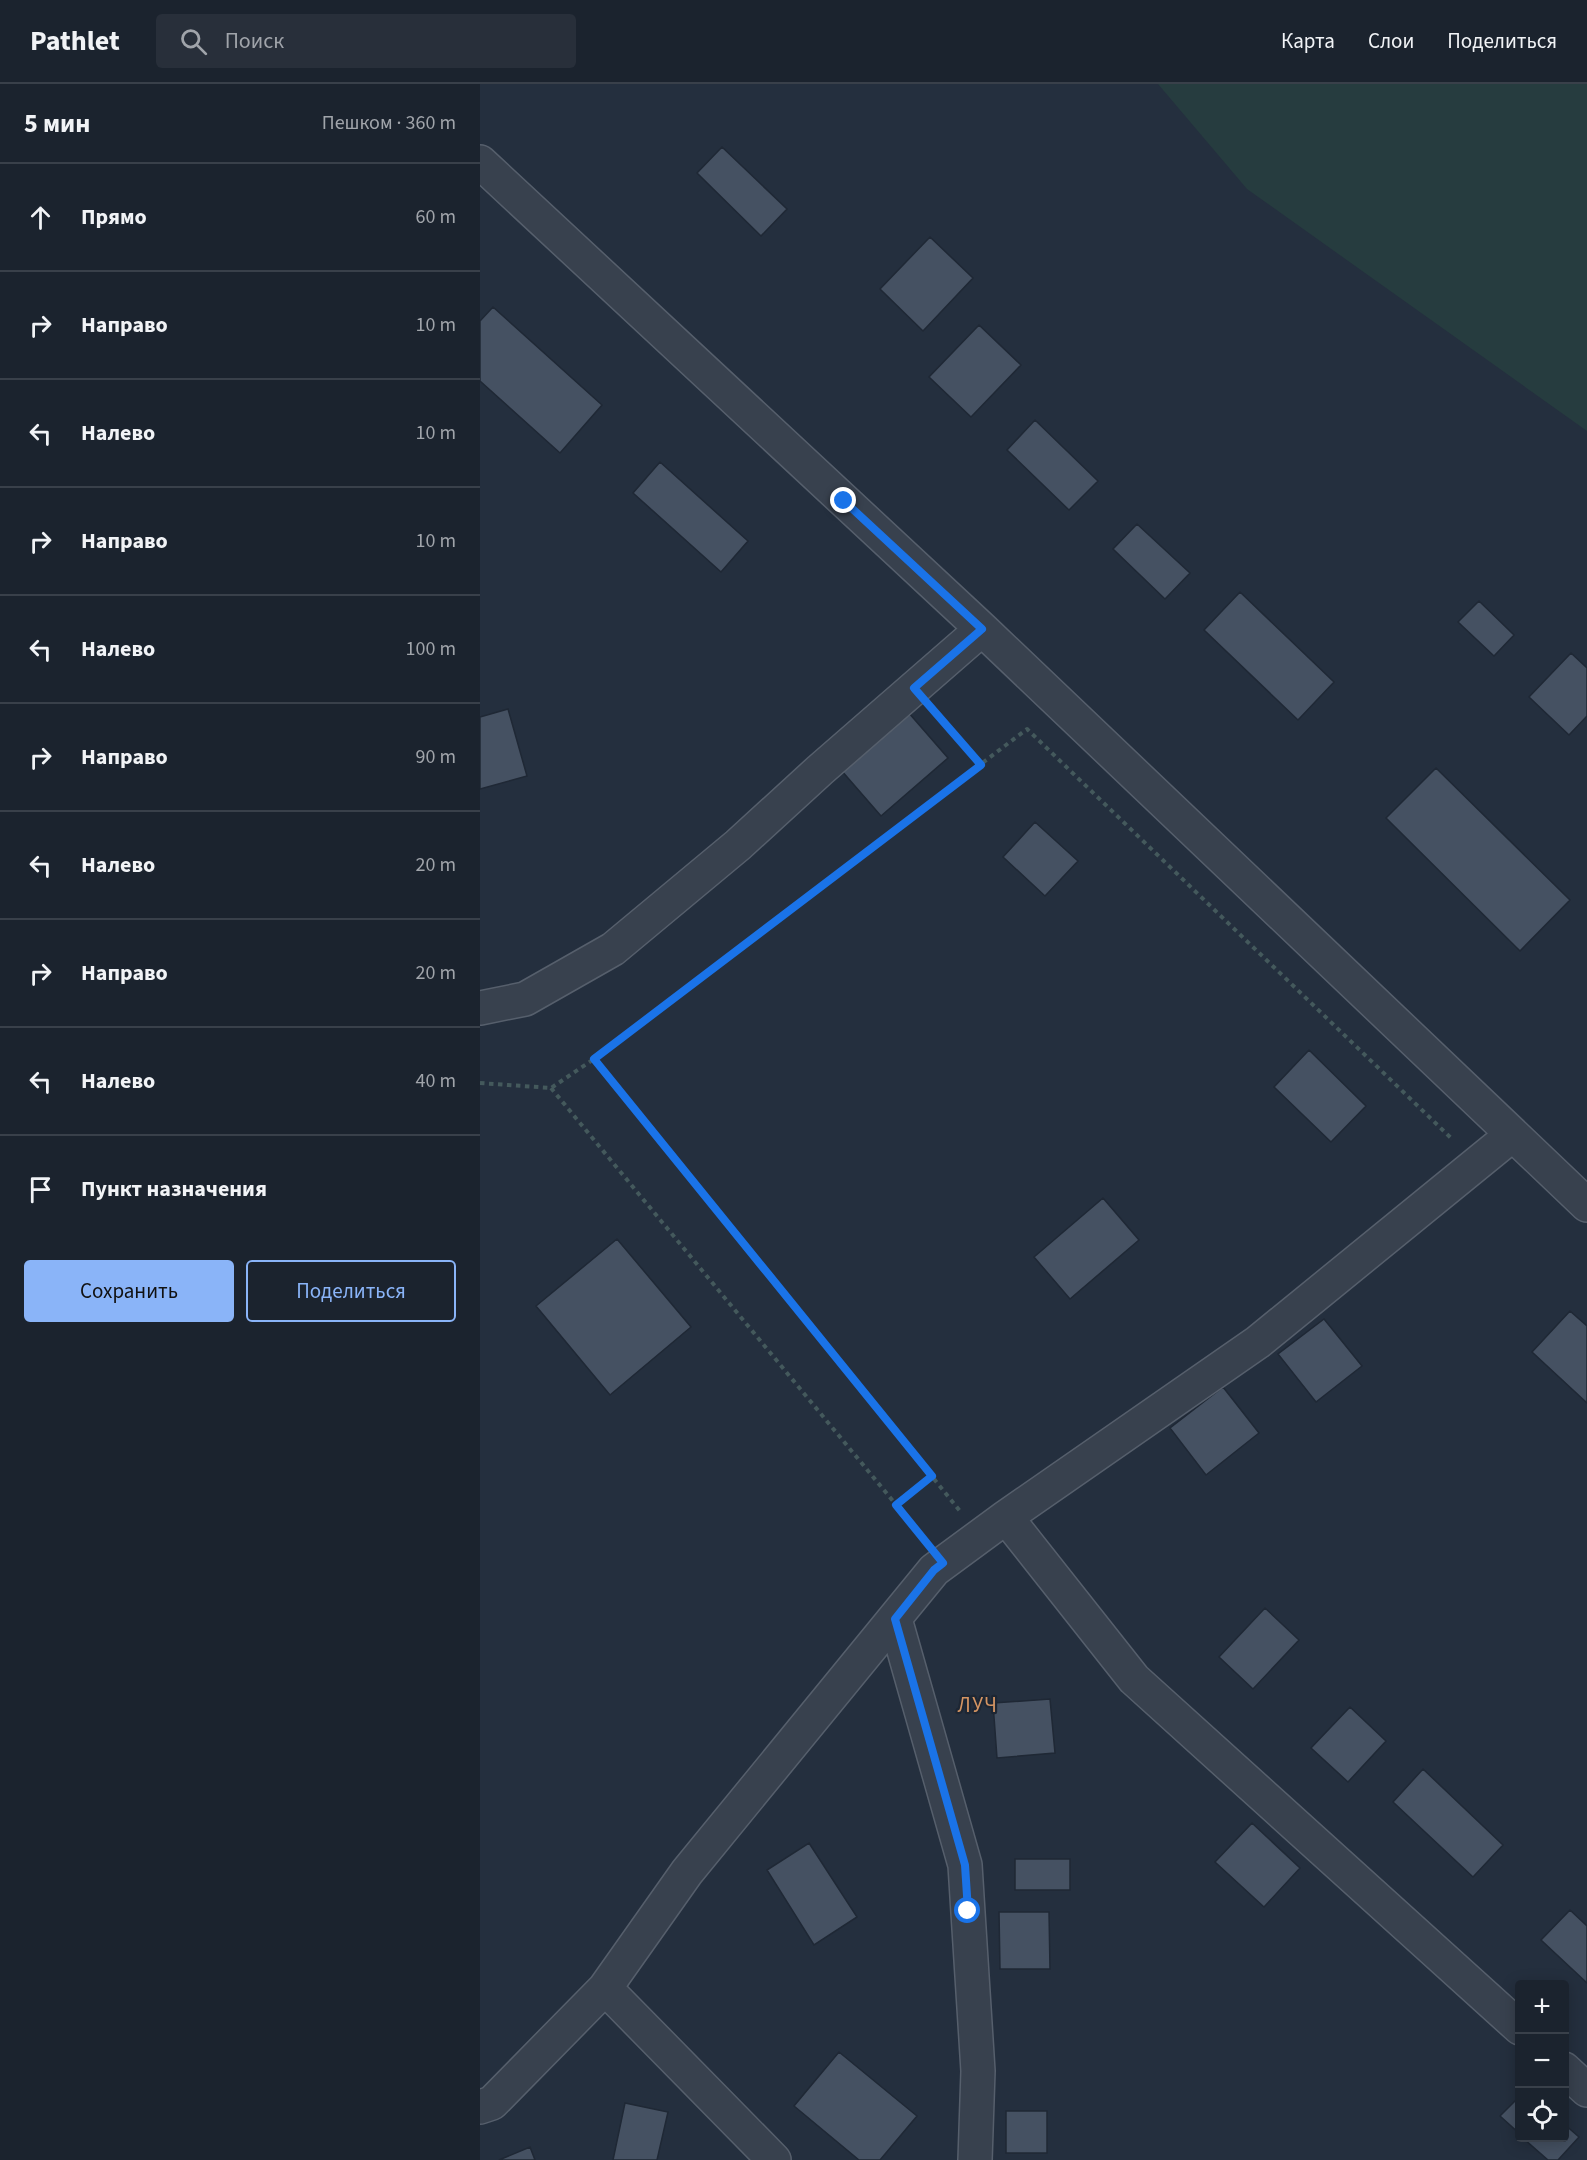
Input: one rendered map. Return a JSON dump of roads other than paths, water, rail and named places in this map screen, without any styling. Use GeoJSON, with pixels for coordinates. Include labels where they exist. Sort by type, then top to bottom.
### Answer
{"type":"FeatureCollection","features":[{"type":"Feature","properties":{"kind":"street"},"geometry":{"type":"LineString","coordinates":[[480,162],[982,629],[1587,1205]]}},
{"type":"Feature","properties":{"kind":"street"},"geometry":{"type":"LineString","coordinates":[[480,1008],[525,999],[613,949],[738,844],[982,629]]}},
{"type":"Feature","properties":{"kind":"street"},"geometry":{"type":"LineString","coordinates":[[480,2107],[492,2103],[605,1988],[687,1872],[934,1570],[1258,1342],[1512,1136]]}},
{"type":"Feature","properties":{"kind":"street"},"geometry":{"type":"LineString","coordinates":[[993,1527],[1134,1679],[1515,2023]]}},
{"type":"Feature","properties":{"kind":"street"},"geometry":{"type":"LineString","coordinates":[[895,1619],[965,1865],[978,2071],[975,2160]]}},
{"type":"Feature","properties":{"kind":"street"},"geometry":{"type":"LineString","coordinates":[[605,1988],[774,2160]]}},
{"type":"Feature","properties":{"kind":"street"},"geometry":{"type":"LineString","coordinates":[[1569,2074],[1587,2090]]}},
{"type":"Feature","properties":{"kind":"district","name":"ЛУЧ"},"geometry":{"type":"Point","coordinates":[978,1705]}}]}
